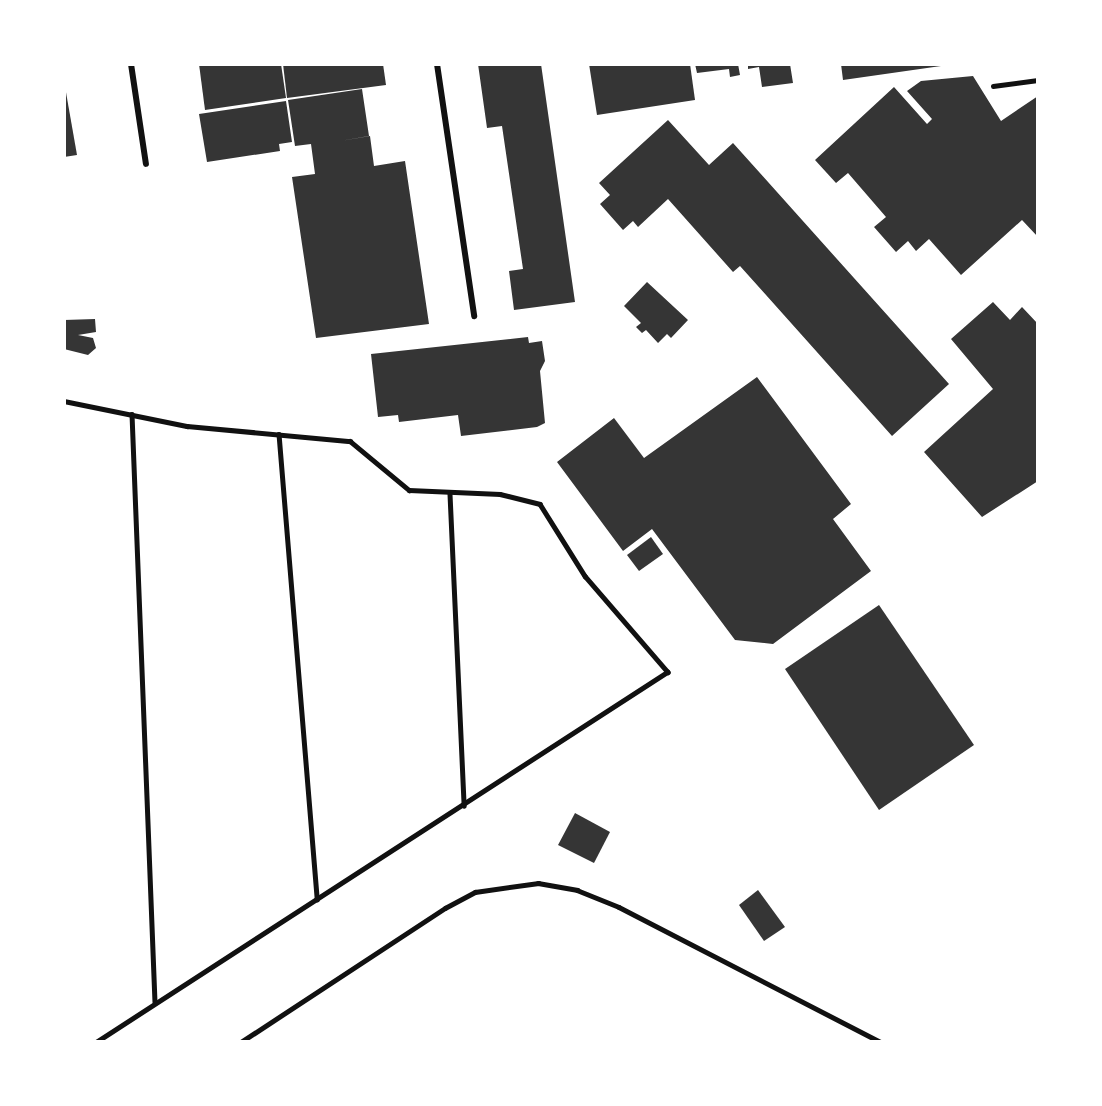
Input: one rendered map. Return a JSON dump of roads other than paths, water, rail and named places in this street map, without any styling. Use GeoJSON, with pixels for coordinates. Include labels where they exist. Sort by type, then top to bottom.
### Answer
{"type":"FeatureCollection","features":[{"type":"Feature","properties":{"kind":"street"},"geometry":{"type":"LineString","coordinates":[[131,64],[146,164]]}},
{"type":"Feature","properties":{"kind":"street"},"geometry":{"type":"LineString","coordinates":[[437,64],[474,316]]}},
{"type":"Feature","properties":{"kind":"lane"},"geometry":{"type":"LineString","coordinates":[[993,86],[1038,80]]}},
{"type":"Feature","properties":{"kind":"lane"},"geometry":{"type":"LineString","coordinates":[[64,401],[187,426],[350,441],[409,490],[450,494],[500,494],[540,504],[585,576],[668,672],[464,806],[97,1041]]}},
{"type":"Feature","properties":{"kind":"lane"},"geometry":{"type":"LineString","coordinates":[[132,414],[155,1002]]}},
{"type":"Feature","properties":{"kind":"lane"},"geometry":{"type":"LineString","coordinates":[[279,434],[317,900]]}},
{"type":"Feature","properties":{"kind":"lane"},"geometry":{"type":"LineString","coordinates":[[450,494],[464,806]]}},
{"type":"Feature","properties":{"kind":"lane"},"geometry":{"type":"LineString","coordinates":[[241,1041],[445,908],[476,892],[538,883],[577,890],[619,907],[881,1041]]}}]}
